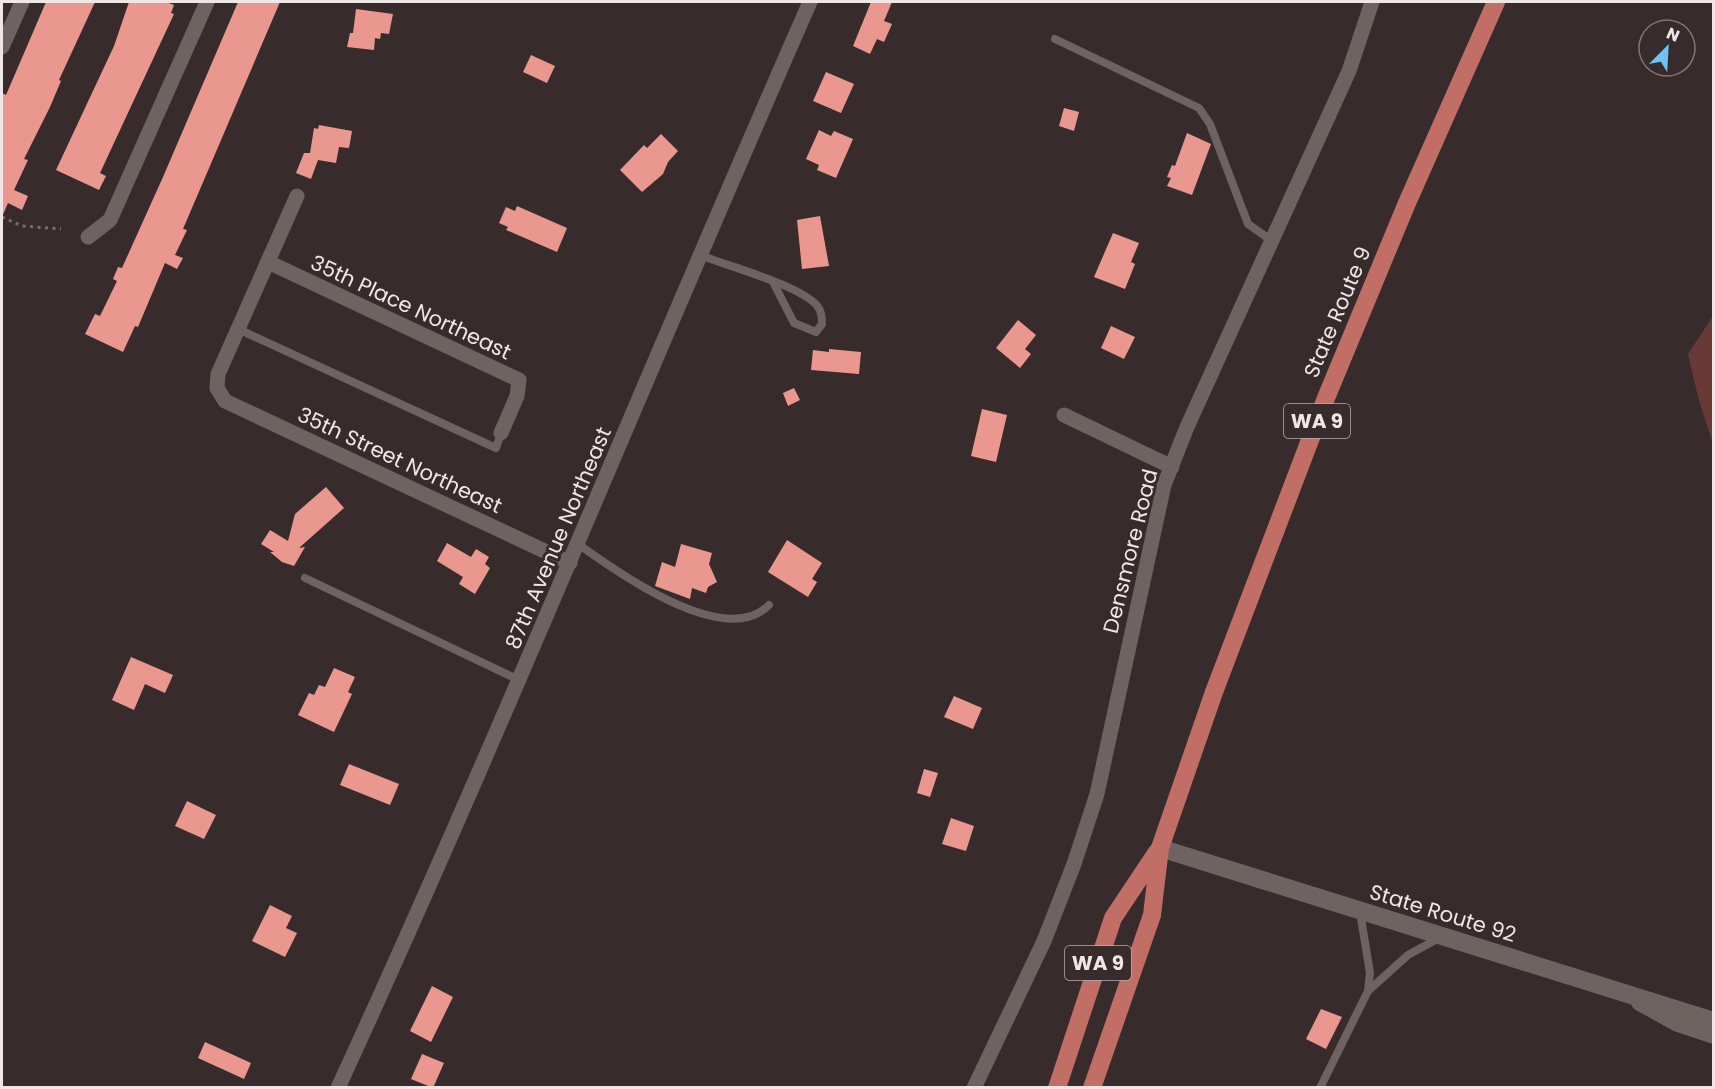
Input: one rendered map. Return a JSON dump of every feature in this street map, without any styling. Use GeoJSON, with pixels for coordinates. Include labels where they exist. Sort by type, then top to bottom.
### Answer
{"type":"FeatureCollection","features":[{"type":"Feature","properties":{"kind":"main road","name":"State Route 9"},"geometry":{"type":"LineString","coordinates":[[1092,1088],[1152,915],[1160,848],[1214,692],[1326,398],[1407,203],[1496,2]]}},
{"type":"Feature","properties":{"kind":"main road","name":"State Route 9"},"geometry":{"type":"LineString","coordinates":[[1057,1088],[1113,918],[1160,848]]}},
{"type":"Feature","properties":{"kind":"main road","name":"State Route 92"},"geometry":{"type":"LineString","coordinates":[[1160,848],[1713,1021]]}},
{"type":"Feature","properties":{"kind":"main road"},"geometry":{"type":"LineString","coordinates":[[1620,992],[1678,1023],[1713,1035]]}},
{"type":"Feature","properties":{"kind":"street"},"geometry":{"type":"LineString","coordinates":[[2,47],[22,2]]}},
{"type":"Feature","properties":{"kind":"street"},"geometry":{"type":"LineString","coordinates":[[88,237],[110,220],[207,2]]}},
{"type":"Feature","properties":{"kind":"street","name":"87th Avenue Northeast"},"geometry":{"type":"LineString","coordinates":[[338,1088],[430,888],[521,680],[699,255],[810,2]]}},
{"type":"Feature","properties":{"kind":"street","name":"Densmore Road"},"geometry":{"type":"LineString","coordinates":[[974,1088],[1044,941],[1074,864],[1096,794],[1162,496],[1172,467],[1349,71],[1372,2]]}},
{"type":"Feature","properties":{"kind":"street"},"geometry":{"type":"LineString","coordinates":[[238,328],[297,196]]}},
{"type":"Feature","properties":{"kind":"street","name":"35th Place Northeast"},"geometry":{"type":"LineString","coordinates":[[268,262],[519,380],[517,396],[501,433]]}},
{"type":"Feature","properties":{"kind":"street","name":"35th Street Northeast"},"geometry":{"type":"LineString","coordinates":[[238,328],[218,374],[217,388],[225,401],[570,563]]}},
{"type":"Feature","properties":{"kind":"street"},"geometry":{"type":"LineString","coordinates":[[1064,415],[1172,467]]}},
{"type":"Feature","properties":{"kind":"lane"},"geometry":{"type":"LineString","coordinates":[[1055,39],[1199,108],[1210,124],[1248,224],[1272,241]]}},
{"type":"Feature","properties":{"kind":"lane"},"geometry":{"type":"LineString","coordinates":[[699,255],[773,282],[794,290],[813,300],[821,309],[822,324],[816,332],[794,322],[773,282]]}},
{"type":"Feature","properties":{"kind":"lane"},"geometry":{"type":"LineString","coordinates":[[238,328],[496,448],[501,433]]}},
{"type":"Feature","properties":{"kind":"lane"},"geometry":{"type":"LineString","coordinates":[[578,544],[650,589],[675,602],[723,620],[750,617],[769,604]]}},
{"type":"Feature","properties":{"kind":"lane"},"geometry":{"type":"LineString","coordinates":[[305,578],[521,680]]}},
{"type":"Feature","properties":{"kind":"lane"},"geometry":{"type":"LineString","coordinates":[[1320,1088],[1368,991],[1370,973],[1360,910]]}},
{"type":"Feature","properties":{"kind":"lane"},"geometry":{"type":"LineString","coordinates":[[1368,991],[1408,955],[1443,936]]}},
{"type":"Feature","properties":{"kind":"path"},"geometry":{"type":"LineString","coordinates":[[2,217],[22,226],[61,229]]}},
{"type":"Feature","properties":{"kind":"shaded area"},"geometry":{"type":"Polygon","coordinates":[[[1713,316],[1713,444],[1698,397],[1688,354],[1713,316]]]}},
{"type":"Feature","properties":{"kind":"building"},"geometry":{"type":"Polygon","coordinates":[[[46,2],[95,2],[59,80],[61,81],[50,107],[24,159],[28,160],[14,190],[28,196],[22,210],[8,203],[2,217],[2,93],[6,95],[46,2]]]}},
{"type":"Feature","properties":{"kind":"building"},"geometry":{"type":"Polygon","coordinates":[[[129,2],[166,2],[174,5],[171,13],[174,14],[100,173],[106,176],[99,190],[56,170],[114,46],[129,2]]]}},
{"type":"Feature","properties":{"kind":"building"},"geometry":{"type":"Polygon","coordinates":[[[238,2],[280,2],[183,229],[187,230],[175,255],[183,258],[177,269],[165,263],[138,327],[135,326],[123,352],[85,334],[95,314],[100,316],[117,281],[113,279],[118,267],[122,268],[238,2]]]}},
{"type":"Feature","properties":{"kind":"building"},"geometry":{"type":"Polygon","coordinates":[[[871,2],[892,2],[884,21],[892,24],[884,42],[877,39],[870,54],[853,46],[871,2]]]}},
{"type":"Feature","properties":{"kind":"building"},"geometry":{"type":"Polygon","coordinates":[[[356,9],[393,14],[389,34],[381,33],[380,39],[375,38],[374,50],[347,47],[350,33],[353,33],[356,9]]]}},
{"type":"Feature","properties":{"kind":"building"},"geometry":{"type":"Polygon","coordinates":[[[531,55],[555,66],[547,83],[523,72],[531,55]]]}},
{"type":"Feature","properties":{"kind":"building"},"geometry":{"type":"Polygon","coordinates":[[[826,72],[854,84],[841,113],[813,101],[826,72]]]}},
{"type":"Feature","properties":{"kind":"building"},"geometry":{"type":"Polygon","coordinates":[[[1064,108],[1079,112],[1074,131],[1059,126],[1064,108]]]}},
{"type":"Feature","properties":{"kind":"building"},"geometry":{"type":"Polygon","coordinates":[[[319,125],[352,131],[349,148],[339,147],[336,163],[318,160],[311,179],[296,173],[304,153],[310,153],[314,128],[318,129],[319,125]]]}},
{"type":"Feature","properties":{"kind":"building"},"geometry":{"type":"Polygon","coordinates":[[[819,130],[831,136],[834,131],[853,139],[836,178],[817,170],[819,165],[806,159],[819,130]]]}},
{"type":"Feature","properties":{"kind":"building"},"geometry":{"type":"Polygon","coordinates":[[[1187,133],[1211,144],[1192,195],[1167,186],[1171,178],[1167,177],[1172,165],[1175,166],[1187,133]]]}},
{"type":"Feature","properties":{"kind":"building"},"geometry":{"type":"Polygon","coordinates":[[[661,134],[678,151],[668,162],[663,174],[642,192],[620,170],[644,145],[647,148],[661,134]]]}},
{"type":"Feature","properties":{"kind":"building"},"geometry":{"type":"Polygon","coordinates":[[[517,206],[567,228],[557,252],[506,230],[508,227],[499,223],[506,207],[515,211],[517,206]]]}},
{"type":"Feature","properties":{"kind":"building"},"geometry":{"type":"Polygon","coordinates":[[[820,216],[829,266],[802,269],[797,220],[820,216]]]}},
{"type":"Feature","properties":{"kind":"building"},"geometry":{"type":"Polygon","coordinates":[[[1113,233],[1139,243],[1131,262],[1135,264],[1125,289],[1094,277],[1113,233]]]}},
{"type":"Feature","properties":{"kind":"building"},"geometry":{"type":"Polygon","coordinates":[[[1018,320],[1036,335],[1025,349],[1031,354],[1020,368],[996,348],[1018,320]]]}},
{"type":"Feature","properties":{"kind":"building"},"geometry":{"type":"Polygon","coordinates":[[[1111,326],[1135,337],[1124,359],[1101,348],[1111,326]]]}},
{"type":"Feature","properties":{"kind":"building"},"geometry":{"type":"Polygon","coordinates":[[[829,349],[861,352],[859,374],[811,370],[813,350],[829,352],[829,349]]]}},
{"type":"Feature","properties":{"kind":"building"},"geometry":{"type":"Polygon","coordinates":[[[794,388],[800,400],[788,406],[783,393],[794,388]]]}},
{"type":"Feature","properties":{"kind":"building"},"geometry":{"type":"Polygon","coordinates":[[[982,409],[1007,415],[996,462],[971,456],[982,409]]]}},
{"type":"Feature","properties":{"kind":"building"},"geometry":{"type":"Polygon","coordinates":[[[326,487],[344,508],[299,548],[305,547],[294,566],[282,562],[270,552],[274,552],[261,544],[270,530],[288,541],[295,514],[326,487]]]}},
{"type":"Feature","properties":{"kind":"building"},"geometry":{"type":"Polygon","coordinates":[[[787,540],[822,563],[812,579],[817,582],[808,597],[768,572],[787,540]]]}},
{"type":"Feature","properties":{"kind":"building"},"geometry":{"type":"Polygon","coordinates":[[[447,543],[471,557],[476,549],[489,557],[485,564],[490,568],[475,594],[459,584],[463,577],[437,561],[447,543]]]}},
{"type":"Feature","properties":{"kind":"building"},"geometry":{"type":"Polygon","coordinates":[[[681,544],[712,553],[709,564],[717,582],[708,587],[706,593],[692,588],[690,599],[655,586],[662,562],[675,567],[681,544]]]}},
{"type":"Feature","properties":{"kind":"building"},"geometry":{"type":"Polygon","coordinates":[[[131,657],[173,675],[165,693],[145,684],[134,710],[112,700],[131,657]]]}},
{"type":"Feature","properties":{"kind":"building"},"geometry":{"type":"Polygon","coordinates":[[[334,668],[355,677],[348,692],[352,694],[334,732],[298,715],[309,693],[314,695],[319,685],[325,687],[334,668]]]}},
{"type":"Feature","properties":{"kind":"building"},"geometry":{"type":"Polygon","coordinates":[[[954,696],[982,708],[973,729],[944,717],[954,696]]]}},
{"type":"Feature","properties":{"kind":"building"},"geometry":{"type":"Polygon","coordinates":[[[349,764],[399,784],[390,805],[340,785],[349,764]]]}},
{"type":"Feature","properties":{"kind":"building"},"geometry":{"type":"Polygon","coordinates":[[[924,769],[938,773],[930,797],[917,793],[924,769]]]}},
{"type":"Feature","properties":{"kind":"building"},"geometry":{"type":"Polygon","coordinates":[[[187,801],[216,815],[204,839],[175,826],[187,801]]]}},
{"type":"Feature","properties":{"kind":"building"},"geometry":{"type":"Polygon","coordinates":[[[951,818],[974,826],[966,851],[942,844],[951,818]]]}},
{"type":"Feature","properties":{"kind":"building"},"geometry":{"type":"Polygon","coordinates":[[[270,905],[292,916],[286,928],[297,933],[285,957],[252,941],[270,905]]]}},
{"type":"Feature","properties":{"kind":"building"},"geometry":{"type":"Polygon","coordinates":[[[432,986],[453,997],[431,1042],[410,1031],[432,986]]]}},
{"type":"Feature","properties":{"kind":"building"},"geometry":{"type":"Polygon","coordinates":[[[1321,1009],[1342,1017],[1326,1049],[1306,1039],[1321,1009]]]}},
{"type":"Feature","properties":{"kind":"building"},"geometry":{"type":"Polygon","coordinates":[[[205,1042],[251,1063],[244,1079],[198,1058],[205,1042]]]}},
{"type":"Feature","properties":{"kind":"building"},"geometry":{"type":"Polygon","coordinates":[[[422,1054],[444,1063],[433,1088],[411,1079],[422,1054]]]}}]}
